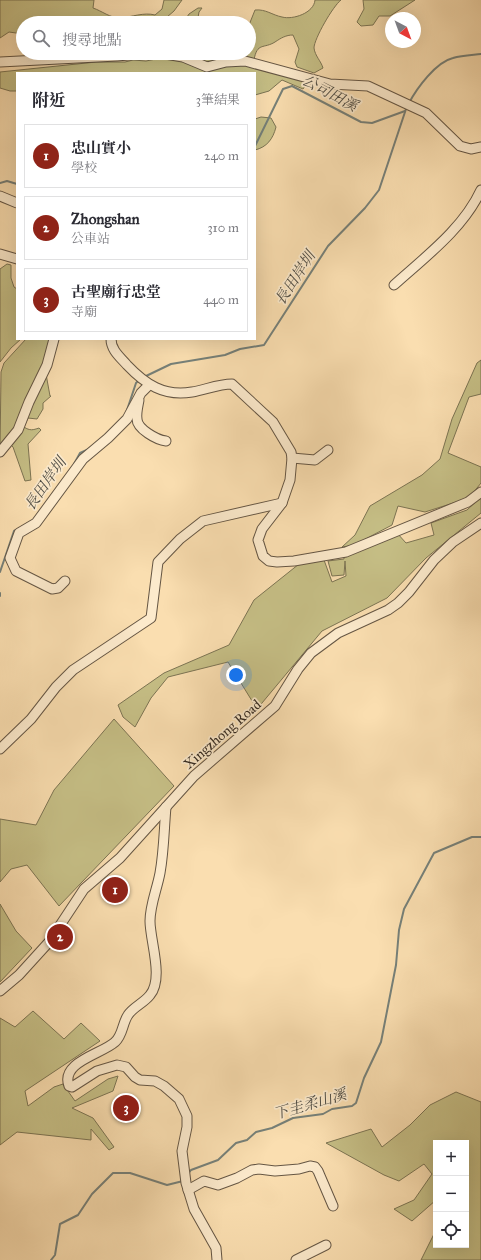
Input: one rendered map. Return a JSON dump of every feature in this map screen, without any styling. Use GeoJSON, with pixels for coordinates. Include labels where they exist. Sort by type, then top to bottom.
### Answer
{"type":"FeatureCollection","features":[{"type":"Feature","properties":{"kind":"street"},"geometry":{"type":"LineString","coordinates":[[0,62],[39,60]]}},
{"type":"Feature","properties":{"kind":"street"},"geometry":{"type":"LineString","coordinates":[[190,60],[207,67],[226,62],[245,61],[330,84],[368,86],[426,113],[460,146],[471,149],[481,147]]}},
{"type":"Feature","properties":{"kind":"street"},"geometry":{"type":"LineString","coordinates":[[394,284],[448,237],[476,200],[481,190]]}},
{"type":"Feature","properties":{"kind":"street"},"geometry":{"type":"LineString","coordinates":[[0,196],[16,203]]}},
{"type":"Feature","properties":{"kind":"street"},"geometry":{"type":"LineString","coordinates":[[0,254],[16,259]]}},
{"type":"Feature","properties":{"kind":"street"},"geometry":{"type":"LineString","coordinates":[[0,452],[18,430],[24,418],[29,402],[47,365],[54,340]]}},
{"type":"Feature","properties":{"kind":"street"},"geometry":{"type":"LineString","coordinates":[[111,340],[111,345],[114,351],[137,376],[147,384],[167,392],[179,394],[232,384],[273,422],[291,452],[292,458],[290,480],[282,503],[262,529],[258,540],[263,556],[269,561],[277,562],[346,552],[468,502],[481,492]]}},
{"type":"Feature","properties":{"kind":"street"},"geometry":{"type":"LineString","coordinates":[[65,581],[58,588],[52,589],[16,571],[10,558],[16,537],[19,533],[36,523],[83,459],[108,438],[126,419],[147,384]]}},
{"type":"Feature","properties":{"kind":"street"},"geometry":{"type":"LineString","coordinates":[[141,393],[136,420],[146,431],[160,440],[166,440]]}},
{"type":"Feature","properties":{"kind":"street"},"geometry":{"type":"LineString","coordinates":[[292,458],[315,460],[328,450]]}},
{"type":"Feature","properties":{"kind":"street"},"geometry":{"type":"LineString","coordinates":[[0,749],[31,719],[56,687],[73,670],[151,618],[158,562],[180,539],[203,521],[282,503]]}},
{"type":"Feature","properties":{"kind":"street","name":"Xingzhong Road"},"geometry":{"type":"LineString","coordinates":[[0,991],[19,975],[49,942],[84,889],[120,858],[194,776],[271,710],[310,653],[338,633],[388,610],[398,603],[409,592],[434,560],[454,542],[481,524]]}},
{"type":"Feature","properties":{"kind":"street"},"geometry":{"type":"LineString","coordinates":[[166,807],[162,863],[158,886],[150,913],[156,966],[154,988],[151,994],[129,1014],[119,1038],[114,1043],[72,1068],[68,1074],[67,1080],[69,1086],[72,1087],[97,1071],[117,1065],[126,1067],[135,1077],[140,1080],[155,1081],[172,1091],[179,1099],[187,1116],[187,1127],[182,1151],[187,1187],[194,1209],[216,1248],[217,1260]]}},
{"type":"Feature","properties":{"kind":"street"},"geometry":{"type":"LineString","coordinates":[[187,1187],[204,1181],[218,1185],[252,1170],[287,1170],[310,1166],[315,1167],[318,1171],[333,1206]]}},
{"type":"Feature","properties":{"kind":"street"},"geometry":{"type":"LineString","coordinates":[[296,1260],[326,1245]]}},
{"type":"Feature","properties":{"kind":"shaded area"},"geometry":{"type":"Polygon","coordinates":[[[0,0],[94,0],[93,8],[109,16],[16,16],[16,33],[9,32],[0,38],[0,0]]]}},
{"type":"Feature","properties":{"kind":"shaded area"},"geometry":{"type":"Polygon","coordinates":[[[164,0],[182,0],[168,16],[131,16],[142,14],[155,15],[162,9],[164,0]]]}},
{"type":"Feature","properties":{"kind":"shaded area"},"geometry":{"type":"Polygon","coordinates":[[[315,0],[341,0],[329,15],[320,30],[315,44],[315,51],[323,68],[314,73],[297,67],[295,62],[299,49],[293,35],[284,37],[259,48],[256,52],[256,16],[253,16],[255,10],[262,10],[287,18],[307,12],[314,5],[315,0]]]}},
{"type":"Feature","properties":{"kind":"shaded area"},"geometry":{"type":"Polygon","coordinates":[[[363,0],[415,0],[396,12],[385,12],[385,16],[379,16],[373,25],[361,26],[357,22],[364,9],[363,0]]]}},
{"type":"Feature","properties":{"kind":"shaded area"},"geometry":{"type":"Polygon","coordinates":[[[198,8],[202,8],[198,16],[188,16],[198,8]]]}},
{"type":"Feature","properties":{"kind":"shaded area"},"geometry":{"type":"Polygon","coordinates":[[[133,60],[254,60],[263,70],[268,72],[309,81],[303,89],[282,80],[269,91],[256,95],[256,72],[16,72],[16,91],[0,88],[0,72],[96,62],[125,62],[133,60]]]}},
{"type":"Feature","properties":{"kind":"shaded area"},"geometry":{"type":"Polygon","coordinates":[[[261,117],[271,118],[276,127],[269,142],[263,147],[256,150],[256,119],[261,117]]]}},
{"type":"Feature","properties":{"kind":"shaded area"},"geometry":{"type":"Polygon","coordinates":[[[7,264],[11,265],[11,278],[14,287],[16,288],[16,340],[20,340],[11,348],[0,362],[0,269],[7,264]]]}},
{"type":"Feature","properties":{"kind":"shaded area"},"geometry":{"type":"Polygon","coordinates":[[[25,340],[57,340],[46,374],[51,396],[43,403],[43,409],[37,419],[28,418],[24,427],[32,430],[39,428],[41,430],[28,444],[31,480],[25,481],[13,447],[10,444],[0,453],[1,372],[4,363],[25,340]]]}},
{"type":"Feature","properties":{"kind":"shaded area"},"geometry":{"type":"Polygon","coordinates":[[[481,360],[481,394],[469,397],[448,453],[481,467],[481,483],[469,498],[425,512],[398,506],[392,525],[354,545],[342,547],[355,535],[370,506],[422,475],[440,459],[452,419],[477,363],[481,360]]]}},
{"type":"Feature","properties":{"kind":"shaded area"},"geometry":{"type":"Polygon","coordinates":[[[481,497],[481,513],[426,558],[387,598],[322,631],[257,709],[228,662],[168,677],[151,698],[135,727],[123,717],[118,705],[164,673],[229,645],[254,600],[299,564],[324,560],[332,582],[346,576],[345,561],[344,575],[332,576],[328,561],[344,559],[344,555],[397,533],[406,543],[434,535],[431,523],[467,510],[481,497]]]}},
{"type":"Feature","properties":{"kind":"shaded area"},"geometry":{"type":"Polygon","coordinates":[[[114,719],[174,786],[59,906],[27,865],[11,869],[0,882],[0,819],[36,825],[54,790],[114,719]]]}},
{"type":"Feature","properties":{"kind":"shaded area"},"geometry":{"type":"Polygon","coordinates":[[[0,904],[16,931],[32,948],[0,982],[0,904]]]}},
{"type":"Feature","properties":{"kind":"shaded area"},"geometry":{"type":"Polygon","coordinates":[[[33,1011],[64,1039],[81,1023],[100,1041],[25,1091],[28,1106],[54,1087],[63,1084],[75,1101],[108,1079],[118,1076],[113,1091],[72,1108],[93,1118],[114,1147],[109,1150],[91,1129],[91,1140],[17,1132],[0,1145],[0,1018],[15,1027],[33,1011]]]}},
{"type":"Feature","properties":{"kind":"shaded area"},"geometry":{"type":"Polygon","coordinates":[[[456,1092],[481,1102],[481,1260],[421,1260],[433,1236],[433,1248],[469,1248],[469,1140],[433,1140],[433,1203],[412,1221],[394,1209],[414,1200],[432,1174],[424,1164],[399,1181],[384,1175],[326,1143],[371,1129],[382,1147],[410,1125],[430,1105],[456,1092]]]}},
{"type":"Feature","properties":{"kind":"waterway","name":"長田岸圳"},"geometry":{"type":"LineString","coordinates":[[409,103],[428,76],[447,60],[456,57],[481,54]]}},
{"type":"Feature","properties":{"kind":"waterway","name":"公司田溪"},"geometry":{"type":"LineString","coordinates":[[256,144],[283,89],[292,86],[361,122],[372,123],[405,111]]}},
{"type":"Feature","properties":{"kind":"waterway","name":"長田岸圳"},"geometry":{"type":"LineString","coordinates":[[144,377],[171,364],[225,355],[240,349],[264,345],[328,246],[365,208],[379,190],[407,106]]}},
{"type":"Feature","properties":{"kind":"waterway","name":"公司田溪"},"geometry":{"type":"LineString","coordinates":[[0,183],[7,181],[16,184]]}},
{"type":"Feature","properties":{"kind":"waterway","name":"長田岸圳"},"geometry":{"type":"LineString","coordinates":[[126,413],[136,383],[139,380]]}},
{"type":"Feature","properties":{"kind":"waterway","name":"長田岸圳"},"geometry":{"type":"LineString","coordinates":[[74,464],[80,453],[89,449]]}},
{"type":"Feature","properties":{"kind":"waterway","name":"長田岸圳"},"geometry":{"type":"LineString","coordinates":[[0,572],[14,531],[16,530]]}},
{"type":"Feature","properties":{"kind":"waterway","name":"下圭柔山溪"},"geometry":{"type":"LineString","coordinates":[[188,1174],[191,1170],[218,1160],[236,1143],[247,1140],[256,1132],[272,1128],[293,1118],[323,1114],[332,1109],[352,1106],[356,1103],[364,1078],[381,1042],[396,965],[399,930],[404,909],[434,853],[472,837],[481,837]]}},
{"type":"Feature","properties":{"kind":"waterway","name":"下圭柔山溪"},"geometry":{"type":"LineString","coordinates":[[51,1260],[55,1255],[60,1224],[78,1215],[92,1194],[113,1173],[130,1173],[167,1185],[183,1181]]}},
{"type":"Feature","properties":{"kind":"place","name":"忠山實小"},"geometry":{"type":"Point","coordinates":[115,890]}},
{"type":"Feature","properties":{"kind":"place","name":"Zhongshan"},"geometry":{"type":"Point","coordinates":[60,937]}},
{"type":"Feature","properties":{"kind":"place","name":"古聖廟行忠堂"},"geometry":{"type":"Point","coordinates":[126,1108]}}]}
